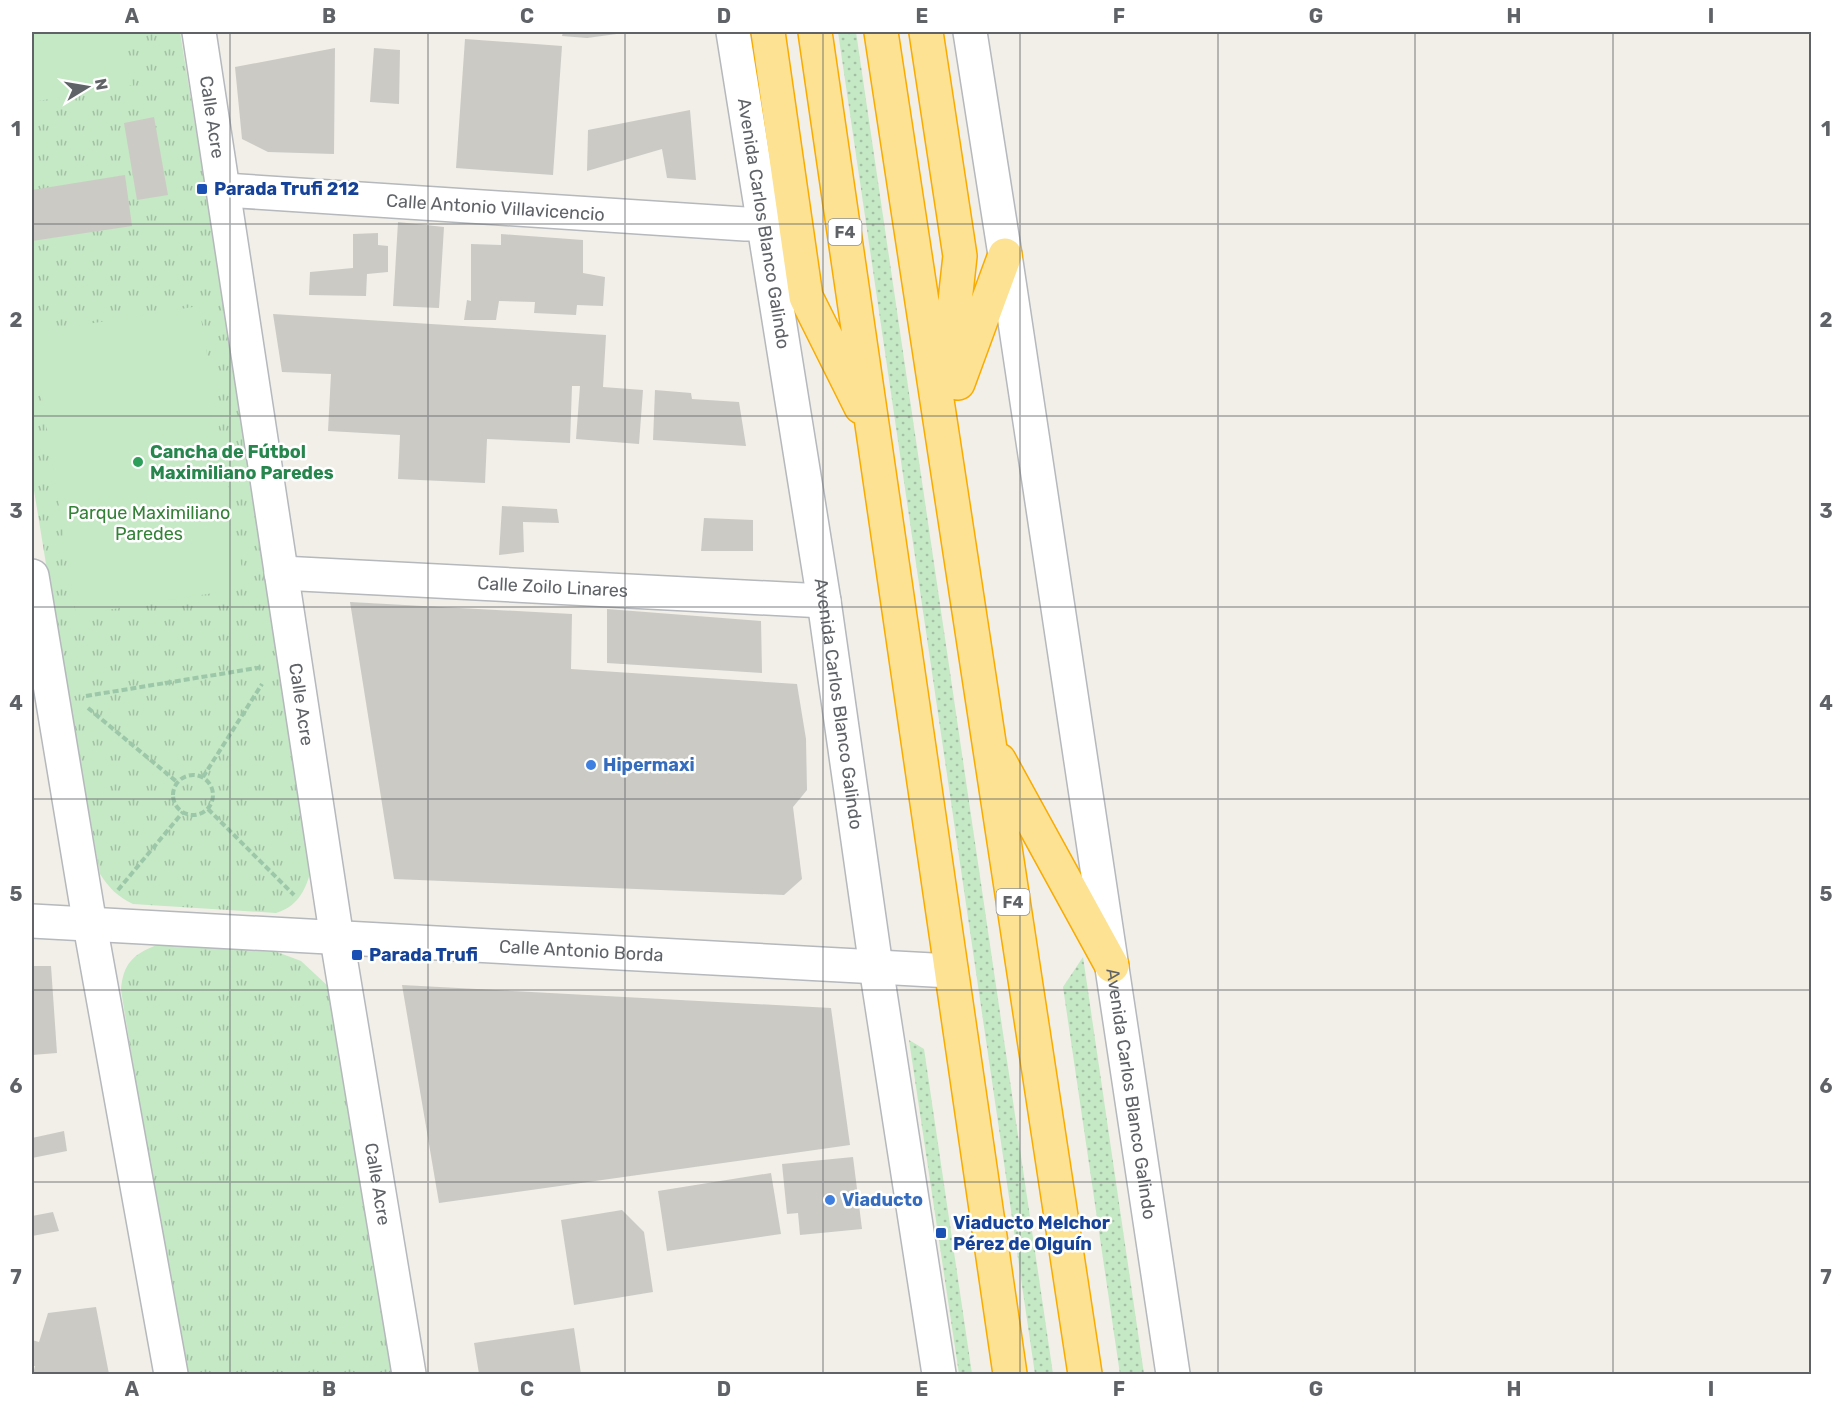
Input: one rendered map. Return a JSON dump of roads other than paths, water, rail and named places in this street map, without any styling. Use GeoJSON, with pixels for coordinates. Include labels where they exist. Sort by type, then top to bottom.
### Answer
{"type":"FeatureCollection","features":[{"type":"Feature","properties":{"kind":"highway"},"geometry":{"type":"LineString","coordinates":[[768,32],[806,297],[874,433]]}},
{"type":"Feature","properties":{"kind":"highway","name":"F4"},"geometry":{"type":"LineString","coordinates":[[815,32],[1010,1374]]}},
{"type":"Feature","properties":{"kind":"highway","name":"F4"},"geometry":{"type":"LineString","coordinates":[[881,32],[1085,1374]]}},
{"type":"Feature","properties":{"kind":"highway"},"geometry":{"type":"LineString","coordinates":[[926,32],[960,256],[941,430]]}},
{"type":"Feature","properties":{"kind":"highway"},"geometry":{"type":"LineString","coordinates":[[941,430],[1005,255]]}},
{"type":"Feature","properties":{"kind":"highway"},"geometry":{"type":"LineString","coordinates":[[988,739],[1112,966]]}},
{"type":"Feature","properties":{"kind":"street","name":"Calle Acre"},"geometry":{"type":"LineString","coordinates":[[199,32],[225,190],[337,939],[409,1374]]}},
{"type":"Feature","properties":{"kind":"street","name":"Avenida Carlos Blanco Galindo"},"geometry":{"type":"LineString","coordinates":[[733,32],[824,601],[876,967],[939,1374]]}},
{"type":"Feature","properties":{"kind":"street","name":"Avenida Carlos Blanco Galindo"},"geometry":{"type":"LineString","coordinates":[[970,32],[1173,1374]]}},
{"type":"Feature","properties":{"kind":"street","name":"Calle Antonio Villavicencio"},"geometry":{"type":"LineString","coordinates":[[225,190],[764,224]]}},
{"type":"Feature","properties":{"kind":"street","name":"Calle Zoilo Linares"},"geometry":{"type":"LineString","coordinates":[[281,573],[824,601]]}},
{"type":"Feature","properties":{"kind":"street"},"geometry":{"type":"LineString","coordinates":[[32,576],[90,925],[171,1374]]}},
{"type":"Feature","properties":{"kind":"street","name":"Calle Antonio Borda"},"geometry":{"type":"LineString","coordinates":[[32,921],[951,971]]}},
{"type":"Feature","properties":{"kind":"place","name":"Parada Trufi 212"},"geometry":{"type":"Point","coordinates":[202,189]}},
{"type":"Feature","properties":{"kind":"place","name":"Cancha de Fútbol Maximiliano Paredes"},"geometry":{"type":"Point","coordinates":[138,462]}},
{"type":"Feature","properties":{"kind":"place","name":"Hipermaxi"},"geometry":{"type":"Point","coordinates":[591,765]}},
{"type":"Feature","properties":{"kind":"place","name":"Parada Trufi"},"geometry":{"type":"Point","coordinates":[357,955]}},
{"type":"Feature","properties":{"kind":"place","name":"Viaducto"},"geometry":{"type":"Point","coordinates":[830,1200]}},
{"type":"Feature","properties":{"kind":"place","name":"Viaducto Melchor Pérez de Olguín"},"geometry":{"type":"Point","coordinates":[941,1233]}},
{"type":"Feature","properties":{"kind":"park label","name":"Parque Maximiliano Paredes"},"geometry":{"type":"Point","coordinates":[149,523]}}]}
